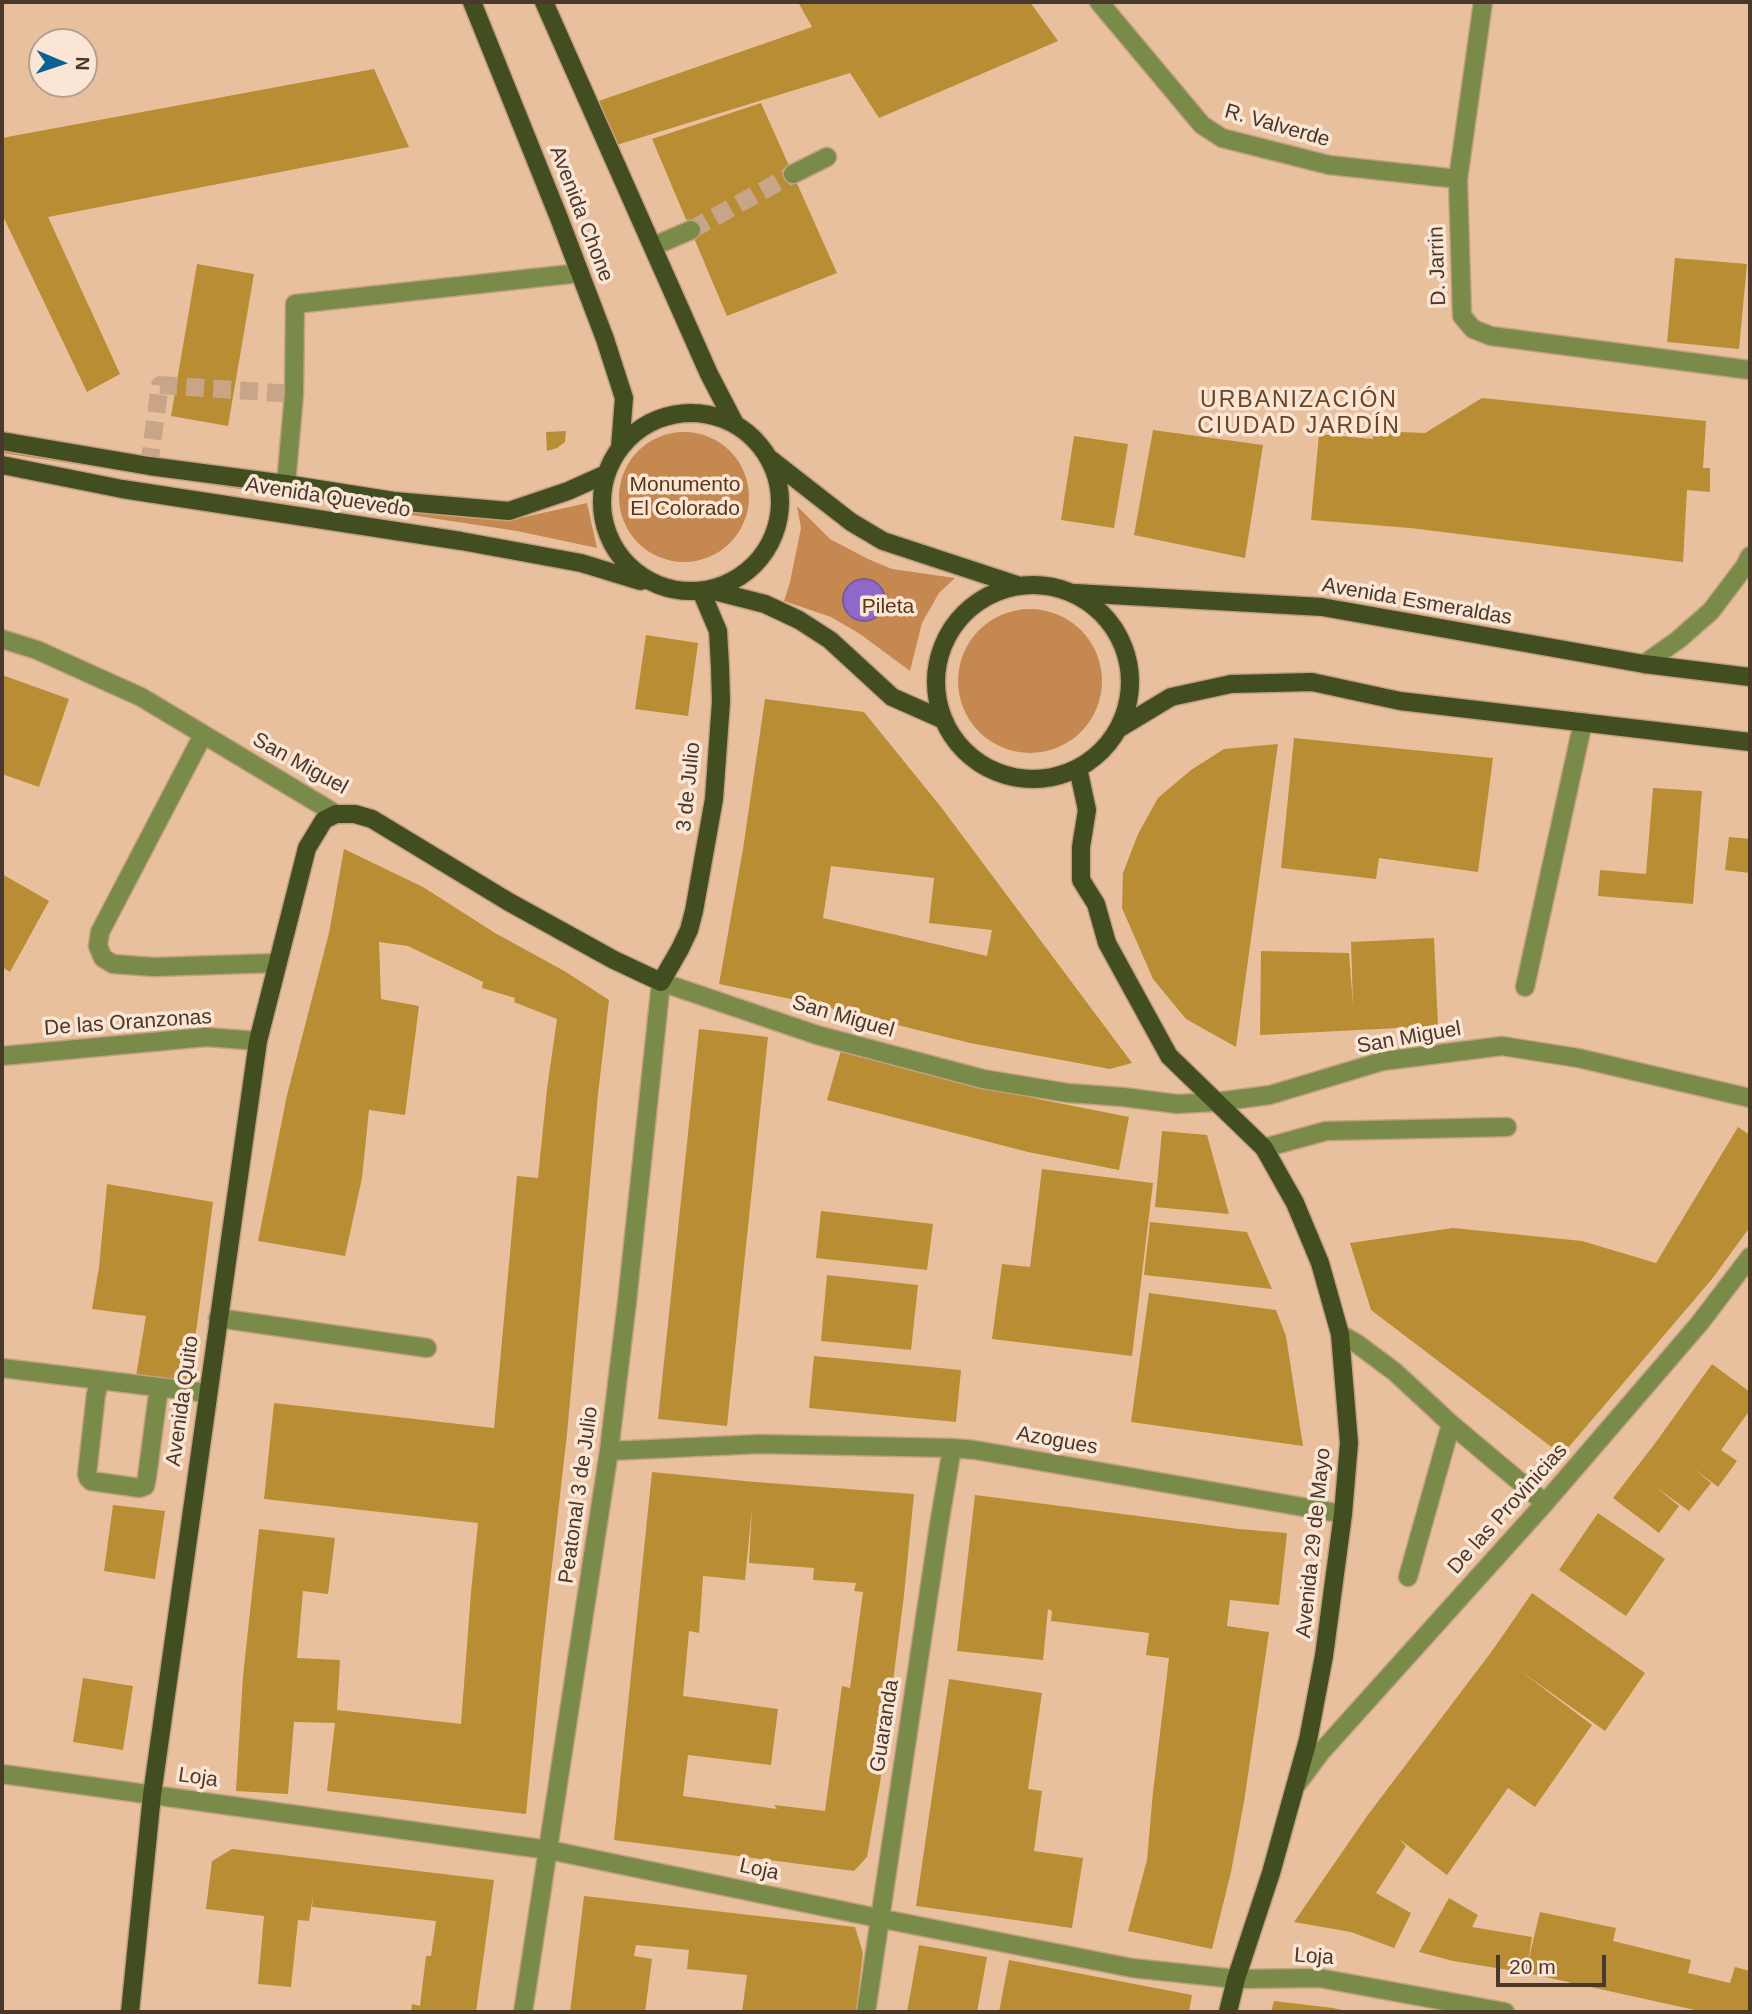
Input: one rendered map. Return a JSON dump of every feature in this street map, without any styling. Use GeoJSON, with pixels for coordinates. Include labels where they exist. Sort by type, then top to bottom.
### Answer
{"type":"FeatureCollection","features":[{"type":"Feature","properties":{"kind":"main road","name":"Avenida Chone"},"geometry":{"type":"LineString","coordinates":[[472,2],[605,339],[624,398],[620,448]]}},
{"type":"Feature","properties":{"kind":"main road"},"geometry":{"type":"LineString","coordinates":[[544,2],[709,374],[735,424]]}},
{"type":"Feature","properties":{"kind":"main road"},"geometry":{"type":"LineString","coordinates":[[944,720],[892,697],[830,640],[799,620],[765,604],[706,591],[662,588],[645,580],[622,561],[607,534],[601,504],[606,474],[620,448],[638,429],[661,418],[686,412],[712,415],[735,424],[754,439],[769,458],[851,522],[883,541],[1017,585],[1047,585],[1075,593],[1106,617],[1126,652],[1130,691],[1118,729],[1102,752],[1079,768],[1048,778],[1016,778],[986,768],[961,747],[944,720],[936,686],[941,651],[958,620],[985,597],[1017,585]]}},
{"type":"Feature","properties":{"kind":"main road","name":"Avenida Quevedo"},"geometry":{"type":"LineString","coordinates":[[2,441],[149,466],[394,501],[509,511],[568,491],[606,474]]}},
{"type":"Feature","properties":{"kind":"main road"},"geometry":{"type":"LineString","coordinates":[[706,591],[736,580],[757,563],[772,539],[780,512],[778,485],[769,458]]}},
{"type":"Feature","properties":{"kind":"main road","name":"Avenida Quevedo"},"geometry":{"type":"LineString","coordinates":[[2,465],[122,489],[461,541],[581,564],[640,581],[645,580]]}},
{"type":"Feature","properties":{"kind":"main road","name":"3 de Julio"},"geometry":{"type":"LineString","coordinates":[[661,982],[685,939],[694,911],[714,799],[721,702],[720,666],[718,631],[706,591]]}},
{"type":"Feature","properties":{"kind":"main road","name":"Avenida Esmeraldas"},"geometry":{"type":"LineString","coordinates":[[1075,593],[1322,607],[1644,664],[1750,677]]}},
{"type":"Feature","properties":{"kind":"main road"},"geometry":{"type":"LineString","coordinates":[[1118,729],[1171,697],[1231,684],[1312,682],[1401,701],[1750,742]]}},
{"type":"Feature","properties":{"kind":"main road","name":"Avenida 29 de Mayo"},"geometry":{"type":"LineString","coordinates":[[1079,768],[1087,810],[1081,847],[1081,880],[1096,904],[1107,943],[1169,1056],[1264,1148],[1295,1203],[1320,1263],[1340,1334],[1349,1443],[1343,1514],[1324,1656],[1308,1740],[1228,2012]]}},
{"type":"Feature","properties":{"kind":"main road","name":"San Miguel"},"geometry":{"type":"LineString","coordinates":[[336,814],[355,814],[372,819],[520,908],[614,960],[661,982]]}},
{"type":"Feature","properties":{"kind":"main road","name":"Avenida Quito"},"geometry":{"type":"LineString","coordinates":[[130,2012],[152,1795],[258,1041],[306,848],[324,820],[336,814]]}},
{"type":"Feature","properties":{"kind":"street","name":"R. Valverde"},"geometry":{"type":"LineString","coordinates":[[1099,2],[1202,125],[1222,138],[1329,165],[1458,179]]}},
{"type":"Feature","properties":{"kind":"street","name":"D. Jarrin"},"geometry":{"type":"LineString","coordinates":[[1483,2],[1458,179],[1462,316],[1473,329],[1491,336],[1750,370]]}},
{"type":"Feature","properties":{"kind":"street"},"geometry":{"type":"LineString","coordinates":[[793,174],[827,156]]}},
{"type":"Feature","properties":{"kind":"street"},"geometry":{"type":"LineString","coordinates":[[654,246],[691,230]]}},
{"type":"Feature","properties":{"kind":"street"},"geometry":{"type":"LineString","coordinates":[[286,484],[293,394],[295,304],[580,273]]}},
{"type":"Feature","properties":{"kind":"street"},"geometry":{"type":"LineString","coordinates":[[1644,664],[1678,640],[1711,611],[1750,556]]}},
{"type":"Feature","properties":{"kind":"street","name":"San Miguel"},"geometry":{"type":"LineString","coordinates":[[2,639],[37,650],[141,697],[336,814]]}},
{"type":"Feature","properties":{"kind":"street"},"geometry":{"type":"LineString","coordinates":[[1525,987],[1583,722]]}},
{"type":"Feature","properties":{"kind":"street"},"geometry":{"type":"LineString","coordinates":[[203,735],[100,932],[98,946],[103,958],[113,964],[154,967],[277,963]]}},
{"type":"Feature","properties":{"kind":"street","name":"San Miguel"},"geometry":{"type":"LineString","coordinates":[[661,982],[817,1035],[983,1079],[1068,1093],[1177,1104],[1216,1102],[1270,1095],[1383,1061],[1502,1046],[1578,1058],[1750,1098]]}},
{"type":"Feature","properties":{"kind":"street","name":"Peatonal 3 de Julio"},"geometry":{"type":"LineString","coordinates":[[523,2012],[609,1451],[628,1302],[661,982]]}},
{"type":"Feature","properties":{"kind":"street","name":"De las Oranzonas"},"geometry":{"type":"LineString","coordinates":[[2,1056],[206,1037],[258,1041]]}},
{"type":"Feature","properties":{"kind":"street"},"geometry":{"type":"LineString","coordinates":[[1264,1148],[1326,1131],[1507,1127]]}},
{"type":"Feature","properties":{"kind":"street","name":"De las Provinicias"},"geometry":{"type":"LineString","coordinates":[[1295,1787],[1321,1752],[1545,1503],[1699,1324],[1750,1257]]}},
{"type":"Feature","properties":{"kind":"street"},"geometry":{"type":"LineString","coordinates":[[218,1318],[427,1348]]}},
{"type":"Feature","properties":{"kind":"street"},"geometry":{"type":"LineString","coordinates":[[1340,1334],[1395,1372],[1451,1424],[1545,1503]]}},
{"type":"Feature","properties":{"kind":"street"},"geometry":{"type":"LineString","coordinates":[[2,1368],[207,1393]]}},
{"type":"Feature","properties":{"kind":"street"},"geometry":{"type":"LineString","coordinates":[[100,1380],[96,1394],[88,1478],[91,1481],[140,1488],[145,1486],[147,1477],[159,1387]]}},
{"type":"Feature","properties":{"kind":"street"},"geometry":{"type":"LineString","coordinates":[[1408,1577],[1451,1424]]}},
{"type":"Feature","properties":{"kind":"street","name":"Azogues"},"geometry":{"type":"LineString","coordinates":[[609,1451],[760,1444],[953,1448],[1343,1514]]}},
{"type":"Feature","properties":{"kind":"street","name":"Guaranda"},"geometry":{"type":"LineString","coordinates":[[866,2012],[878,1918],[953,1448]]}},
{"type":"Feature","properties":{"kind":"street","name":"Loja"},"geometry":{"type":"LineString","coordinates":[[2,1774],[549,1850],[1132,1968],[1236,1979],[1319,1978],[1505,2012]]}},
{"type":"Feature","properties":{"kind":"green space","name":"Monumento El Colorado"},"geometry":{"type":"Polygon","coordinates":[[[684,432],[709,437],[730,451],[744,472],[749,497],[744,522],[730,543],[709,557],[684,562],[659,557],[638,543],[624,522],[619,497],[624,472],[638,451],[659,437],[684,432]]]}},
{"type":"Feature","properties":{"kind":"green space"},"geometry":{"type":"Polygon","coordinates":[[[9,450],[511,520],[587,503],[597,548],[517,531],[2,453],[9,450]]]}},
{"type":"Feature","properties":{"kind":"green space","name":"Pileta"},"geometry":{"type":"Polygon","coordinates":[[[797,506],[830,539],[868,559],[892,569],[955,578],[939,593],[922,623],[910,671],[860,634],[831,617],[784,601],[801,528],[797,506]]]}},
{"type":"Feature","properties":{"kind":"green space"},"geometry":{"type":"Polygon","coordinates":[[[1030,609],[1058,614],[1081,630],[1097,653],[1102,681],[1097,709],[1081,732],[1058,748],[1030,753],[1002,748],[979,732],[963,709],[958,681],[963,653],[979,630],[1002,614],[1030,609]]]}},
{"type":"Feature","properties":{"kind":"shaded area"},"geometry":{"type":"Polygon","coordinates":[[[864,579],[879,585],[885,600],[879,615],[864,621],[849,615],[843,600],[849,585],[864,579]]]}},
{"type":"Feature","properties":{"kind":"building"},"geometry":{"type":"Polygon","coordinates":[[[798,2],[1030,2],[1058,41],[879,118],[850,73],[610,147],[590,104],[812,27],[798,2]]]}},
{"type":"Feature","properties":{"kind":"building"},"geometry":{"type":"Polygon","coordinates":[[[374,69],[409,147],[48,217],[120,374],[87,392],[2,214],[2,138],[374,69]]]}},
{"type":"Feature","properties":{"kind":"building"},"geometry":{"type":"Polygon","coordinates":[[[761,103],[837,273],[727,316],[652,139],[761,103]]]}},
{"type":"Feature","properties":{"kind":"building"},"geometry":{"type":"Polygon","coordinates":[[[1675,258],[1747,264],[1739,349],[1667,342],[1675,258]]]}},
{"type":"Feature","properties":{"kind":"building"},"geometry":{"type":"Polygon","coordinates":[[[197,264],[254,274],[228,426],[171,416],[197,264]]]}},
{"type":"Feature","properties":{"kind":"building"},"geometry":{"type":"Polygon","coordinates":[[[1482,398],[1706,421],[1703,468],[1710,468],[1710,492],[1687,490],[1683,562],[1410,528],[1311,520],[1319,434],[1373,439],[1373,431],[1425,433],[1482,398]]]}},
{"type":"Feature","properties":{"kind":"building"},"geometry":{"type":"Polygon","coordinates":[[[1153,430],[1263,445],[1245,558],[1134,535],[1153,430]]]}},
{"type":"Feature","properties":{"kind":"building"},"geometry":{"type":"Polygon","coordinates":[[[566,431],[565,442],[547,451],[546,432],[566,431]]]}},
{"type":"Feature","properties":{"kind":"building"},"geometry":{"type":"Polygon","coordinates":[[[1074,436],[1128,444],[1114,528],[1061,520],[1074,436]]]}},
{"type":"Feature","properties":{"kind":"building"},"geometry":{"type":"Polygon","coordinates":[[[646,635],[698,643],[688,716],[635,709],[646,635]]]}},
{"type":"Feature","properties":{"kind":"building"},"geometry":{"type":"Polygon","coordinates":[[[2,675],[69,699],[39,787],[2,774],[2,675]]]}},
{"type":"Feature","properties":{"kind":"building"},"geometry":{"type":"Polygon","coordinates":[[[765,699],[864,712],[941,807],[1132,1063],[1110,1069],[970,1043],[805,1002],[719,984],[743,849],[765,699]],[[831,866],[823,918],[987,956],[992,930],[929,923],[934,878],[831,866]]]}},
{"type":"Feature","properties":{"kind":"building"},"geometry":{"type":"Polygon","coordinates":[[[1294,738],[1493,758],[1478,872],[1379,858],[1376,879],[1281,868],[1294,738]]]}},
{"type":"Feature","properties":{"kind":"building"},"geometry":{"type":"Polygon","coordinates":[[[1278,744],[1236,1047],[1186,1019],[1153,979],[1122,908],[1123,873],[1138,834],[1158,798],[1191,770],[1224,749],[1278,744]]]}},
{"type":"Feature","properties":{"kind":"building"},"geometry":{"type":"Polygon","coordinates":[[[1653,788],[1702,791],[1693,904],[1598,896],[1600,870],[1646,874],[1653,788]]]}},
{"type":"Feature","properties":{"kind":"building"},"geometry":{"type":"Polygon","coordinates":[[[1729,837],[1750,839],[1750,873],[1725,870],[1729,837]]]}},
{"type":"Feature","properties":{"kind":"building"},"geometry":{"type":"Polygon","coordinates":[[[344,849],[423,887],[609,1000],[567,1434],[526,1814],[327,1791],[335,1723],[294,1722],[288,1794],[236,1791],[243,1676],[259,1529],[335,1538],[328,1594],[303,1591],[297,1658],[340,1660],[337,1710],[461,1724],[478,1523],[264,1499],[274,1403],[494,1428],[517,1176],[538,1178],[557,1019],[514,1002],[515,998],[482,988],[483,982],[408,946],[379,942],[381,999],[419,1006],[405,1115],[369,1110],[362,1178],[345,1256],[258,1241],[287,1095],[329,933],[344,849]]]}},
{"type":"Feature","properties":{"kind":"building"},"geometry":{"type":"Polygon","coordinates":[[[2,874],[49,901],[10,972],[2,967],[2,874]]]}},
{"type":"Feature","properties":{"kind":"building"},"geometry":{"type":"Polygon","coordinates":[[[1434,938],[1438,1026],[1260,1035],[1261,951],[1349,953],[1353,1006],[1351,942],[1434,938]]]}},
{"type":"Feature","properties":{"kind":"building"},"geometry":{"type":"Polygon","coordinates":[[[699,1029],[768,1037],[727,1426],[658,1419],[699,1029]]]}},
{"type":"Feature","properties":{"kind":"building"},"geometry":{"type":"Polygon","coordinates":[[[842,1047],[1038,1099],[1129,1117],[1119,1170],[1028,1152],[827,1100],[842,1047]]]}},
{"type":"Feature","properties":{"kind":"building"},"geometry":{"type":"Polygon","coordinates":[[[1738,1127],[1750,1135],[1750,1227],[1712,1279],[1562,1455],[1371,1310],[1350,1243],[1453,1228],[1582,1241],[1656,1263],[1738,1127]]]}},
{"type":"Feature","properties":{"kind":"building"},"geometry":{"type":"Polygon","coordinates":[[[1162,1131],[1207,1135],[1229,1214],[1155,1207],[1162,1131]]]}},
{"type":"Feature","properties":{"kind":"building"},"geometry":{"type":"Polygon","coordinates":[[[1042,1169],[1153,1183],[1132,1356],[992,1339],[1002,1264],[1030,1267],[1042,1169]]]}},
{"type":"Feature","properties":{"kind":"building"},"geometry":{"type":"Polygon","coordinates":[[[107,1184],[213,1202],[187,1385],[136,1376],[146,1316],[92,1309],[107,1184]]]}},
{"type":"Feature","properties":{"kind":"building"},"geometry":{"type":"Polygon","coordinates":[[[821,1211],[933,1224],[927,1270],[816,1258],[821,1211]]]}},
{"type":"Feature","properties":{"kind":"building"},"geometry":{"type":"Polygon","coordinates":[[[1150,1222],[1247,1232],[1272,1289],[1144,1275],[1150,1222]]]}},
{"type":"Feature","properties":{"kind":"building"},"geometry":{"type":"Polygon","coordinates":[[[827,1275],[918,1285],[911,1350],[821,1341],[827,1275]]]}},
{"type":"Feature","properties":{"kind":"building"},"geometry":{"type":"Polygon","coordinates":[[[1149,1293],[1276,1310],[1286,1336],[1303,1446],[1131,1422],[1149,1293]]]}},
{"type":"Feature","properties":{"kind":"building"},"geometry":{"type":"Polygon","coordinates":[[[814,1356],[961,1370],[956,1422],[809,1408],[814,1356]]]}},
{"type":"Feature","properties":{"kind":"building"},"geometry":{"type":"Polygon","coordinates":[[[1712,1364],[1750,1392],[1750,1410],[1721,1450],[1737,1461],[1718,1487],[1693,1468],[1711,1483],[1689,1511],[1656,1487],[1679,1506],[1659,1533],[1613,1498],[1712,1364]]]}},
{"type":"Feature","properties":{"kind":"building"},"geometry":{"type":"Polygon","coordinates":[[[652,1472],[914,1494],[880,1783],[867,1857],[854,1871],[614,1840],[652,1472]],[[752,1507],[745,1580],[703,1576],[699,1633],[689,1631],[683,1696],[778,1709],[771,1765],[688,1755],[683,1796],[777,1809],[774,1805],[825,1811],[842,1686],[850,1688],[863,1592],[854,1591],[856,1583],[813,1580],[814,1568],[749,1563],[752,1507]]]}},
{"type":"Feature","properties":{"kind":"building"},"geometry":{"type":"Polygon","coordinates":[[[975,1495],[1287,1533],[1279,1605],[1230,1600],[1227,1626],[1269,1632],[1244,1802],[1231,1872],[1212,1949],[1128,1931],[1147,1860],[1169,1658],[1146,1655],[1149,1633],[1051,1621],[1052,1611],[1048,1609],[1043,1660],[957,1651],[975,1495]]]}},
{"type":"Feature","properties":{"kind":"building"},"geometry":{"type":"Polygon","coordinates":[[[113,1505],[165,1511],[155,1579],[104,1571],[113,1505]]]}},
{"type":"Feature","properties":{"kind":"building"},"geometry":{"type":"Polygon","coordinates":[[[1598,1513],[1665,1559],[1626,1616],[1559,1570],[1598,1513]]]}},
{"type":"Feature","properties":{"kind":"building"},"geometry":{"type":"Polygon","coordinates":[[[1532,1593],[1645,1673],[1605,1731],[1519,1670],[1592,1725],[1535,1807],[1508,1788],[1447,1875],[1399,1839],[1406,1846],[1376,1893],[1411,1913],[1394,1948],[1351,1932],[1294,1922],[1367,1816],[1492,1651],[1532,1593]]]}},
{"type":"Feature","properties":{"kind":"building"},"geometry":{"type":"Polygon","coordinates":[[[83,1678],[133,1686],[123,1750],[73,1742],[83,1678]]]}},
{"type":"Feature","properties":{"kind":"building"},"geometry":{"type":"Polygon","coordinates":[[[949,1679],[1042,1693],[1028,1789],[1042,1791],[1034,1851],[1083,1858],[1072,1928],[916,1906],[949,1679]]]}},
{"type":"Feature","properties":{"kind":"building"},"geometry":{"type":"Polygon","coordinates":[[[232,1849],[494,1880],[476,2012],[411,2012],[412,2004],[420,2006],[426,1956],[431,1956],[436,1921],[312,1907],[313,1896],[309,1921],[298,1920],[291,1987],[258,1984],[264,1916],[206,1909],[212,1861],[232,1849]]]}},
{"type":"Feature","properties":{"kind":"building"},"geometry":{"type":"Polygon","coordinates":[[[584,1896],[855,1927],[863,1953],[856,2012],[742,2012],[747,1975],[687,1969],[689,1950],[636,1945],[634,1956],[652,1959],[645,2012],[570,2012],[584,1896]]]}},
{"type":"Feature","properties":{"kind":"building"},"geometry":{"type":"Polygon","coordinates":[[[1449,1898],[1478,1915],[1472,1927],[1532,1937],[1528,1962],[1540,1912],[1616,1928],[1613,1941],[1691,1960],[1688,1973],[1730,1983],[1735,1967],[1750,1971],[1750,2012],[1704,2012],[1419,1952],[1449,1898]]]}},
{"type":"Feature","properties":{"kind":"building"},"geometry":{"type":"Polygon","coordinates":[[[919,1945],[987,1957],[977,2012],[907,2012],[919,1945]]]}},
{"type":"Feature","properties":{"kind":"building"},"geometry":{"type":"Polygon","coordinates":[[[1009,1960],[1192,1995],[1189,2012],[999,2012],[1009,1960]]]}},
{"type":"Feature","properties":{"kind":"building"},"geometry":{"type":"Polygon","coordinates":[[[1274,2001],[1333,2008],[1351,2012],[1271,2012],[1274,2001]]]}},
{"type":"Feature","properties":{"kind":"tunnel"},"geometry":{"type":"LineString","coordinates":[[691,230],[793,174]]}},
{"type":"Feature","properties":{"kind":"tunnel"},"geometry":{"type":"LineString","coordinates":[[149,466],[160,385],[294,394]]}},
{"type":"Feature","properties":{"kind":"district","name":"URBANIZACIÓN CIUDAD JARDÍN"},"geometry":{"type":"Point","coordinates":[1299,414]}}]}
